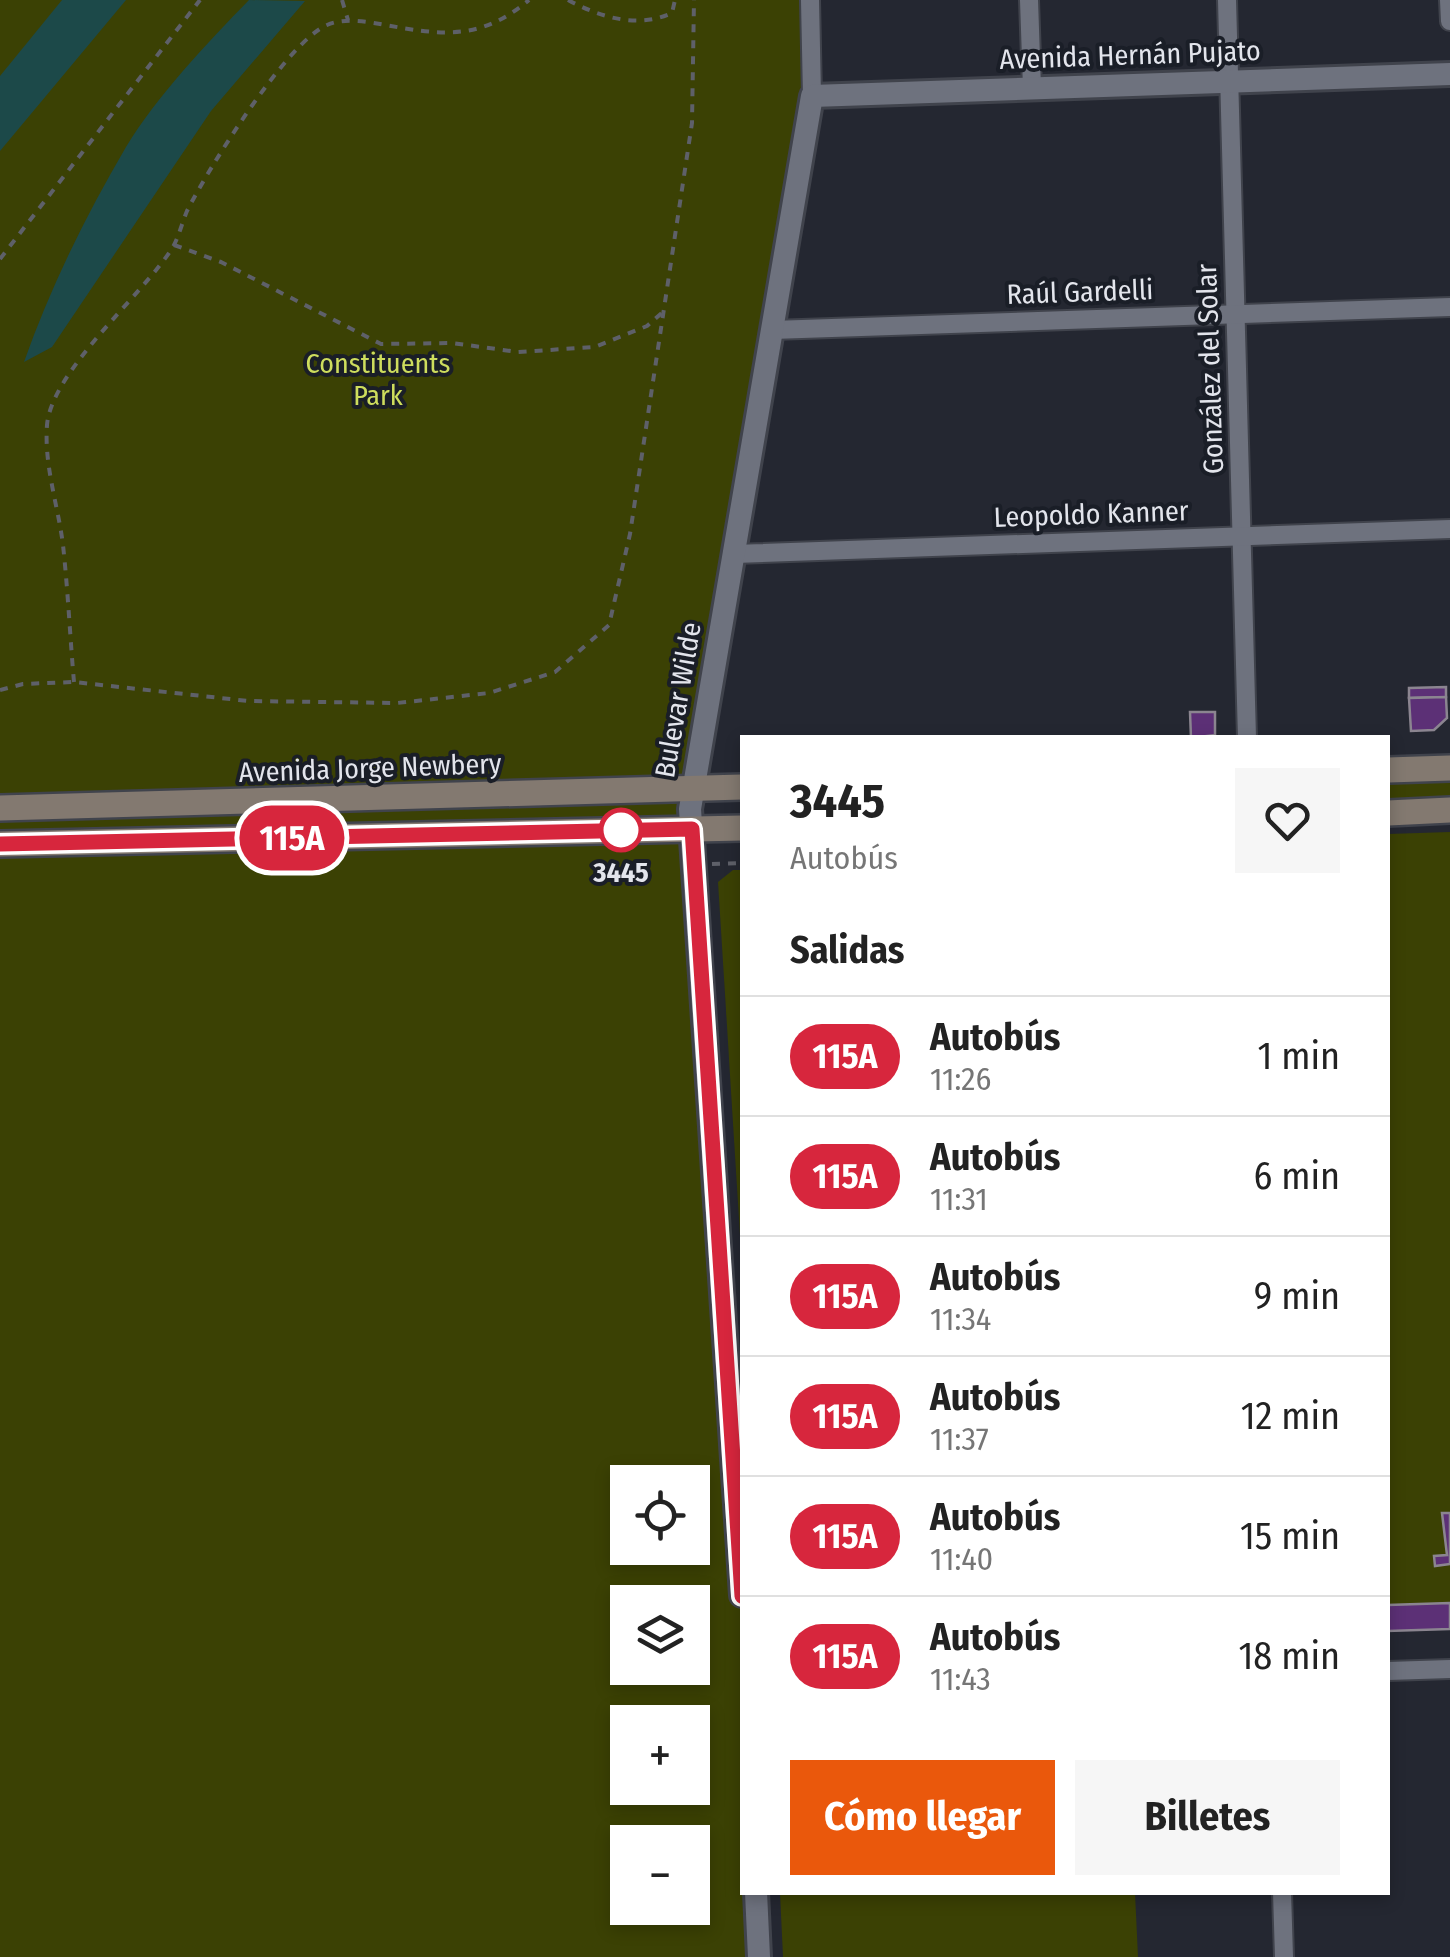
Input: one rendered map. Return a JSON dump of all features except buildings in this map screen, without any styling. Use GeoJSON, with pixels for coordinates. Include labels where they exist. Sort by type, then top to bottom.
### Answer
{"type":"FeatureCollection","features":[{"type":"Feature","properties":{"kind":"main road"},"geometry":{"type":"LineString","coordinates":[[1390,770],[1450,768]]}},
{"type":"Feature","properties":{"kind":"main road","name":"Avenida Jorge Newbery"},"geometry":{"type":"LineString","coordinates":[[0,808],[740,788]]}},
{"type":"Feature","properties":{"kind":"main road"},"geometry":{"type":"LineString","coordinates":[[1390,812],[1450,810]]}},
{"type":"Feature","properties":{"kind":"main road"},"geometry":{"type":"LineString","coordinates":[[0,844],[740,828]]}},
{"type":"Feature","properties":{"kind":"street","name":"Bulevar Wilde"},"geometry":{"type":"LineString","coordinates":[[740,1564],[692,789],[812,96],[810,0]]}},
{"type":"Feature","properties":{"kind":"street"},"geometry":{"type":"LineString","coordinates":[[1029,0],[1032,88]]}},
{"type":"Feature","properties":{"kind":"street","name":"González del Solar"},"geometry":{"type":"LineString","coordinates":[[1227,0],[1247,735]]}},
{"type":"Feature","properties":{"kind":"street"},"geometry":{"type":"LineString","coordinates":[[1449,0],[1450,22]]}},
{"type":"Feature","properties":{"kind":"street","name":"Avenida Hernán Pujato"},"geometry":{"type":"LineString","coordinates":[[812,96],[1450,74]]}},
{"type":"Feature","properties":{"kind":"street","name":"Raúl Gardelli"},"geometry":{"type":"LineString","coordinates":[[772,330],[1450,307]]}},
{"type":"Feature","properties":{"kind":"street","name":"Leopoldo Kanner"},"geometry":{"type":"LineString","coordinates":[[734,554],[1450,529]]}},
{"type":"Feature","properties":{"kind":"street"},"geometry":{"type":"LineString","coordinates":[[1390,1671],[1450,1669]]}},
{"type":"Feature","properties":{"kind":"street"},"geometry":{"type":"LineString","coordinates":[[756,1895],[758,1957]]}},
{"type":"Feature","properties":{"kind":"street"},"geometry":{"type":"LineString","coordinates":[[1282,1895],[1284,1957]]}},
{"type":"Feature","properties":{"kind":"path"},"geometry":{"type":"LineString","coordinates":[[0,259],[200,0]]}},
{"type":"Feature","properties":{"kind":"path"},"geometry":{"type":"LineString","coordinates":[[342,0],[348,20]]}},
{"type":"Feature","properties":{"kind":"path"},"geometry":{"type":"LineString","coordinates":[[74,682],[63,545],[48,463],[47,422],[58,392],[174,245],[185,215],[215,160],[306,39],[328,24],[348,20],[430,34],[471,32],[504,20],[529,0]]}},
{"type":"Feature","properties":{"kind":"path"},"geometry":{"type":"LineString","coordinates":[[568,0],[597,14],[628,20],[656,20],[672,13],[675,0]]}},
{"type":"Feature","properties":{"kind":"path"},"geometry":{"type":"LineString","coordinates":[[0,690],[23,684],[74,682],[248,701],[397,703],[489,693],[556,672],[608,626],[630,534],[692,122],[694,0]]}},
{"type":"Feature","properties":{"kind":"path"},"geometry":{"type":"LineString","coordinates":[[174,245],[222,262],[381,344],[452,343],[518,352],[595,348],[647,326],[665,310]]}},
{"type":"Feature","properties":{"kind":"path"},"geometry":{"type":"LineString","coordinates":[[708,864],[740,863]]}},
{"type":"Feature","properties":{"kind":"green space","name":"Constituents Park"},"geometry":{"type":"Polygon","coordinates":[[[0,0],[810,0],[812,96],[692,789],[740,1563],[740,1895],[756,1895],[759,1957],[0,1957],[0,0]]]}},
{"type":"Feature","properties":{"kind":"green space"},"geometry":{"type":"Polygon","coordinates":[[[1450,781],[1450,800],[1390,802],[1390,783],[1450,781]]]}},
{"type":"Feature","properties":{"kind":"green space"},"geometry":{"type":"Polygon","coordinates":[[[1450,832],[1450,1629],[1390,1631],[1390,834],[1450,832]]]}},
{"type":"Feature","properties":{"kind":"green space"},"geometry":{"type":"Polygon","coordinates":[[[733,870],[740,870],[740,1235],[718,882],[733,870]]]}},
{"type":"Feature","properties":{"kind":"green space"},"geometry":{"type":"Polygon","coordinates":[[[780,1895],[1135,1895],[1138,1957],[783,1957],[780,1895]]]}},
{"type":"Feature","properties":{"kind":"shaded area"},"geometry":{"type":"Polygon","coordinates":[[[62,0],[126,0],[0,151],[0,76],[62,0]]]}},
{"type":"Feature","properties":{"kind":"shaded area"},"geometry":{"type":"Polygon","coordinates":[[[249,0],[305,1],[211,111],[52,347],[24,362],[70,252],[126,147],[167,89],[249,0]]]}},
{"type":"Feature","properties":{"kind":"bus line","name":"115A"},"geometry":{"type":"LineString","coordinates":[[0,844],[692,829],[740,1542]]}},
{"type":"Feature","properties":{"kind":"place","name":"3445"},"geometry":{"type":"Point","coordinates":[621,830]}}]}
